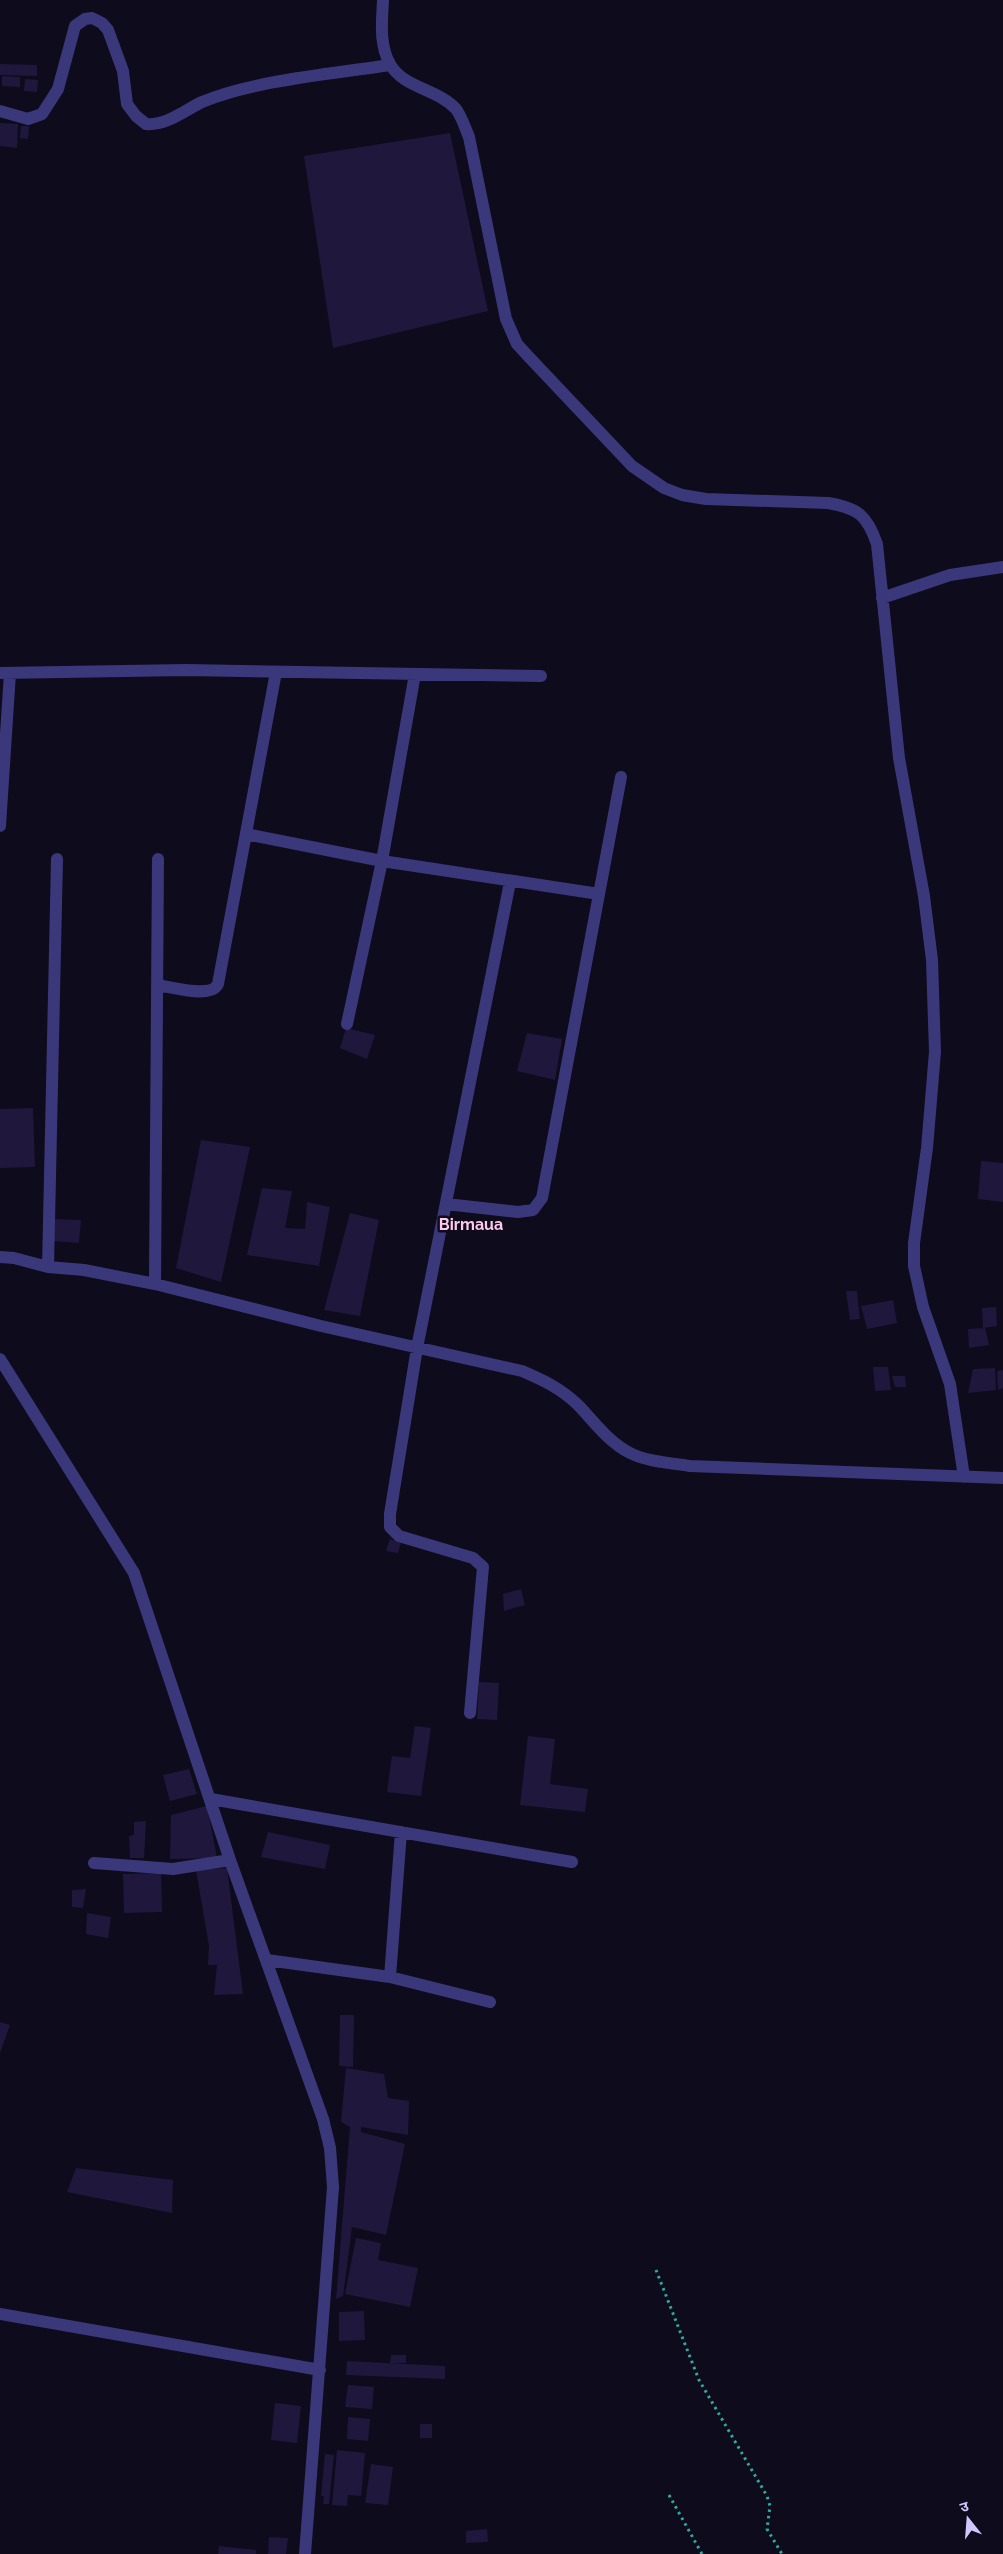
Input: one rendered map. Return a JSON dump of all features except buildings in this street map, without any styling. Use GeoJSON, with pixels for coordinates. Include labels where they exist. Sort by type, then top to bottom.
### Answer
{"type":"FeatureCollection","features":[{"type":"Feature","properties":{"kind":"street"},"geometry":{"type":"LineString","coordinates":[[383,0],[383,45],[390,65],[409,81],[446,101],[456,110],[469,137],[506,319],[517,344],[632,466],[664,488],[706,499],[828,503],[847,506],[857,511],[868,524],[877,544],[899,758],[924,896],[933,969],[934,1060],[928,1148],[914,1243],[914,1266],[923,1307],[950,1384],[964,1477]]}},
{"type":"Feature","properties":{"kind":"street"},"geometry":{"type":"LineString","coordinates":[[0,112],[28,119],[42,114],[58,89],[75,26],[85,19],[92,18],[102,23],[108,30],[122,66],[127,104],[140,121],[146,124],[161,122],[202,102],[241,89],[390,65]]}},
{"type":"Feature","properties":{"kind":"street"},"geometry":{"type":"LineString","coordinates":[[882,598],[950,575],[1003,567]]}},
{"type":"Feature","properties":{"kind":"street"},"geometry":{"type":"LineString","coordinates":[[0,826],[5,673],[186,670],[541,676]]}},
{"type":"Feature","properties":{"kind":"street"},"geometry":{"type":"LineString","coordinates":[[157,985],[202,992],[208,992],[216,988],[276,672]]}},
{"type":"Feature","properties":{"kind":"street"},"geometry":{"type":"LineString","coordinates":[[347,1024],[382,861],[415,674]]}},
{"type":"Feature","properties":{"kind":"street"},"geometry":{"type":"LineString","coordinates":[[446,1204],[518,1212],[533,1210],[542,1198],[621,777]]}},
{"type":"Feature","properties":{"kind":"street"},"geometry":{"type":"LineString","coordinates":[[246,834],[382,861],[510,882],[599,894]]}},
{"type":"Feature","properties":{"kind":"street"},"geometry":{"type":"LineString","coordinates":[[155,1284],[158,859]]}},
{"type":"Feature","properties":{"kind":"street"},"geometry":{"type":"LineString","coordinates":[[48,1267],[57,860]]}},
{"type":"Feature","properties":{"kind":"street"},"geometry":{"type":"LineString","coordinates":[[470,1713],[483,1567],[473,1558],[399,1536],[390,1527],[390,1514],[417,1348],[510,882]]}},
{"type":"Feature","properties":{"kind":"street"},"geometry":{"type":"LineString","coordinates":[[0,1257],[14,1258],[48,1267],[84,1270],[155,1284],[417,1348],[522,1371],[552,1384],[576,1404],[615,1443],[632,1454],[656,1461],[690,1466],[1003,1478]]}},
{"type":"Feature","properties":{"kind":"street"},"geometry":{"type":"LineString","coordinates":[[0,1359],[134,1573],[230,1860],[323,2119],[330,2148],[333,2187],[305,2554]]}},
{"type":"Feature","properties":{"kind":"street"},"geometry":{"type":"LineString","coordinates":[[211,1799],[572,1862]]}},
{"type":"Feature","properties":{"kind":"street"},"geometry":{"type":"LineString","coordinates":[[390,1977],[401,1832]]}},
{"type":"Feature","properties":{"kind":"street"},"geometry":{"type":"LineString","coordinates":[[94,1863],[173,1869],[230,1860]]}},
{"type":"Feature","properties":{"kind":"street"},"geometry":{"type":"LineString","coordinates":[[267,1960],[390,1977],[490,2002]]}},
{"type":"Feature","properties":{"kind":"street"},"geometry":{"type":"LineString","coordinates":[[0,2314],[320,2370]]}},
{"type":"Feature","properties":{"kind":"path"},"geometry":{"type":"LineString","coordinates":[[656,2270],[699,2380],[767,2496],[770,2506],[767,2529],[782,2554]]}},
{"type":"Feature","properties":{"kind":"path"},"geometry":{"type":"LineString","coordinates":[[669,2495],[702,2554]]}},
{"type":"Feature","properties":{"kind":"district","name":"Birmaua"},"geometry":{"type":"Point","coordinates":[471,1224]}}]}
